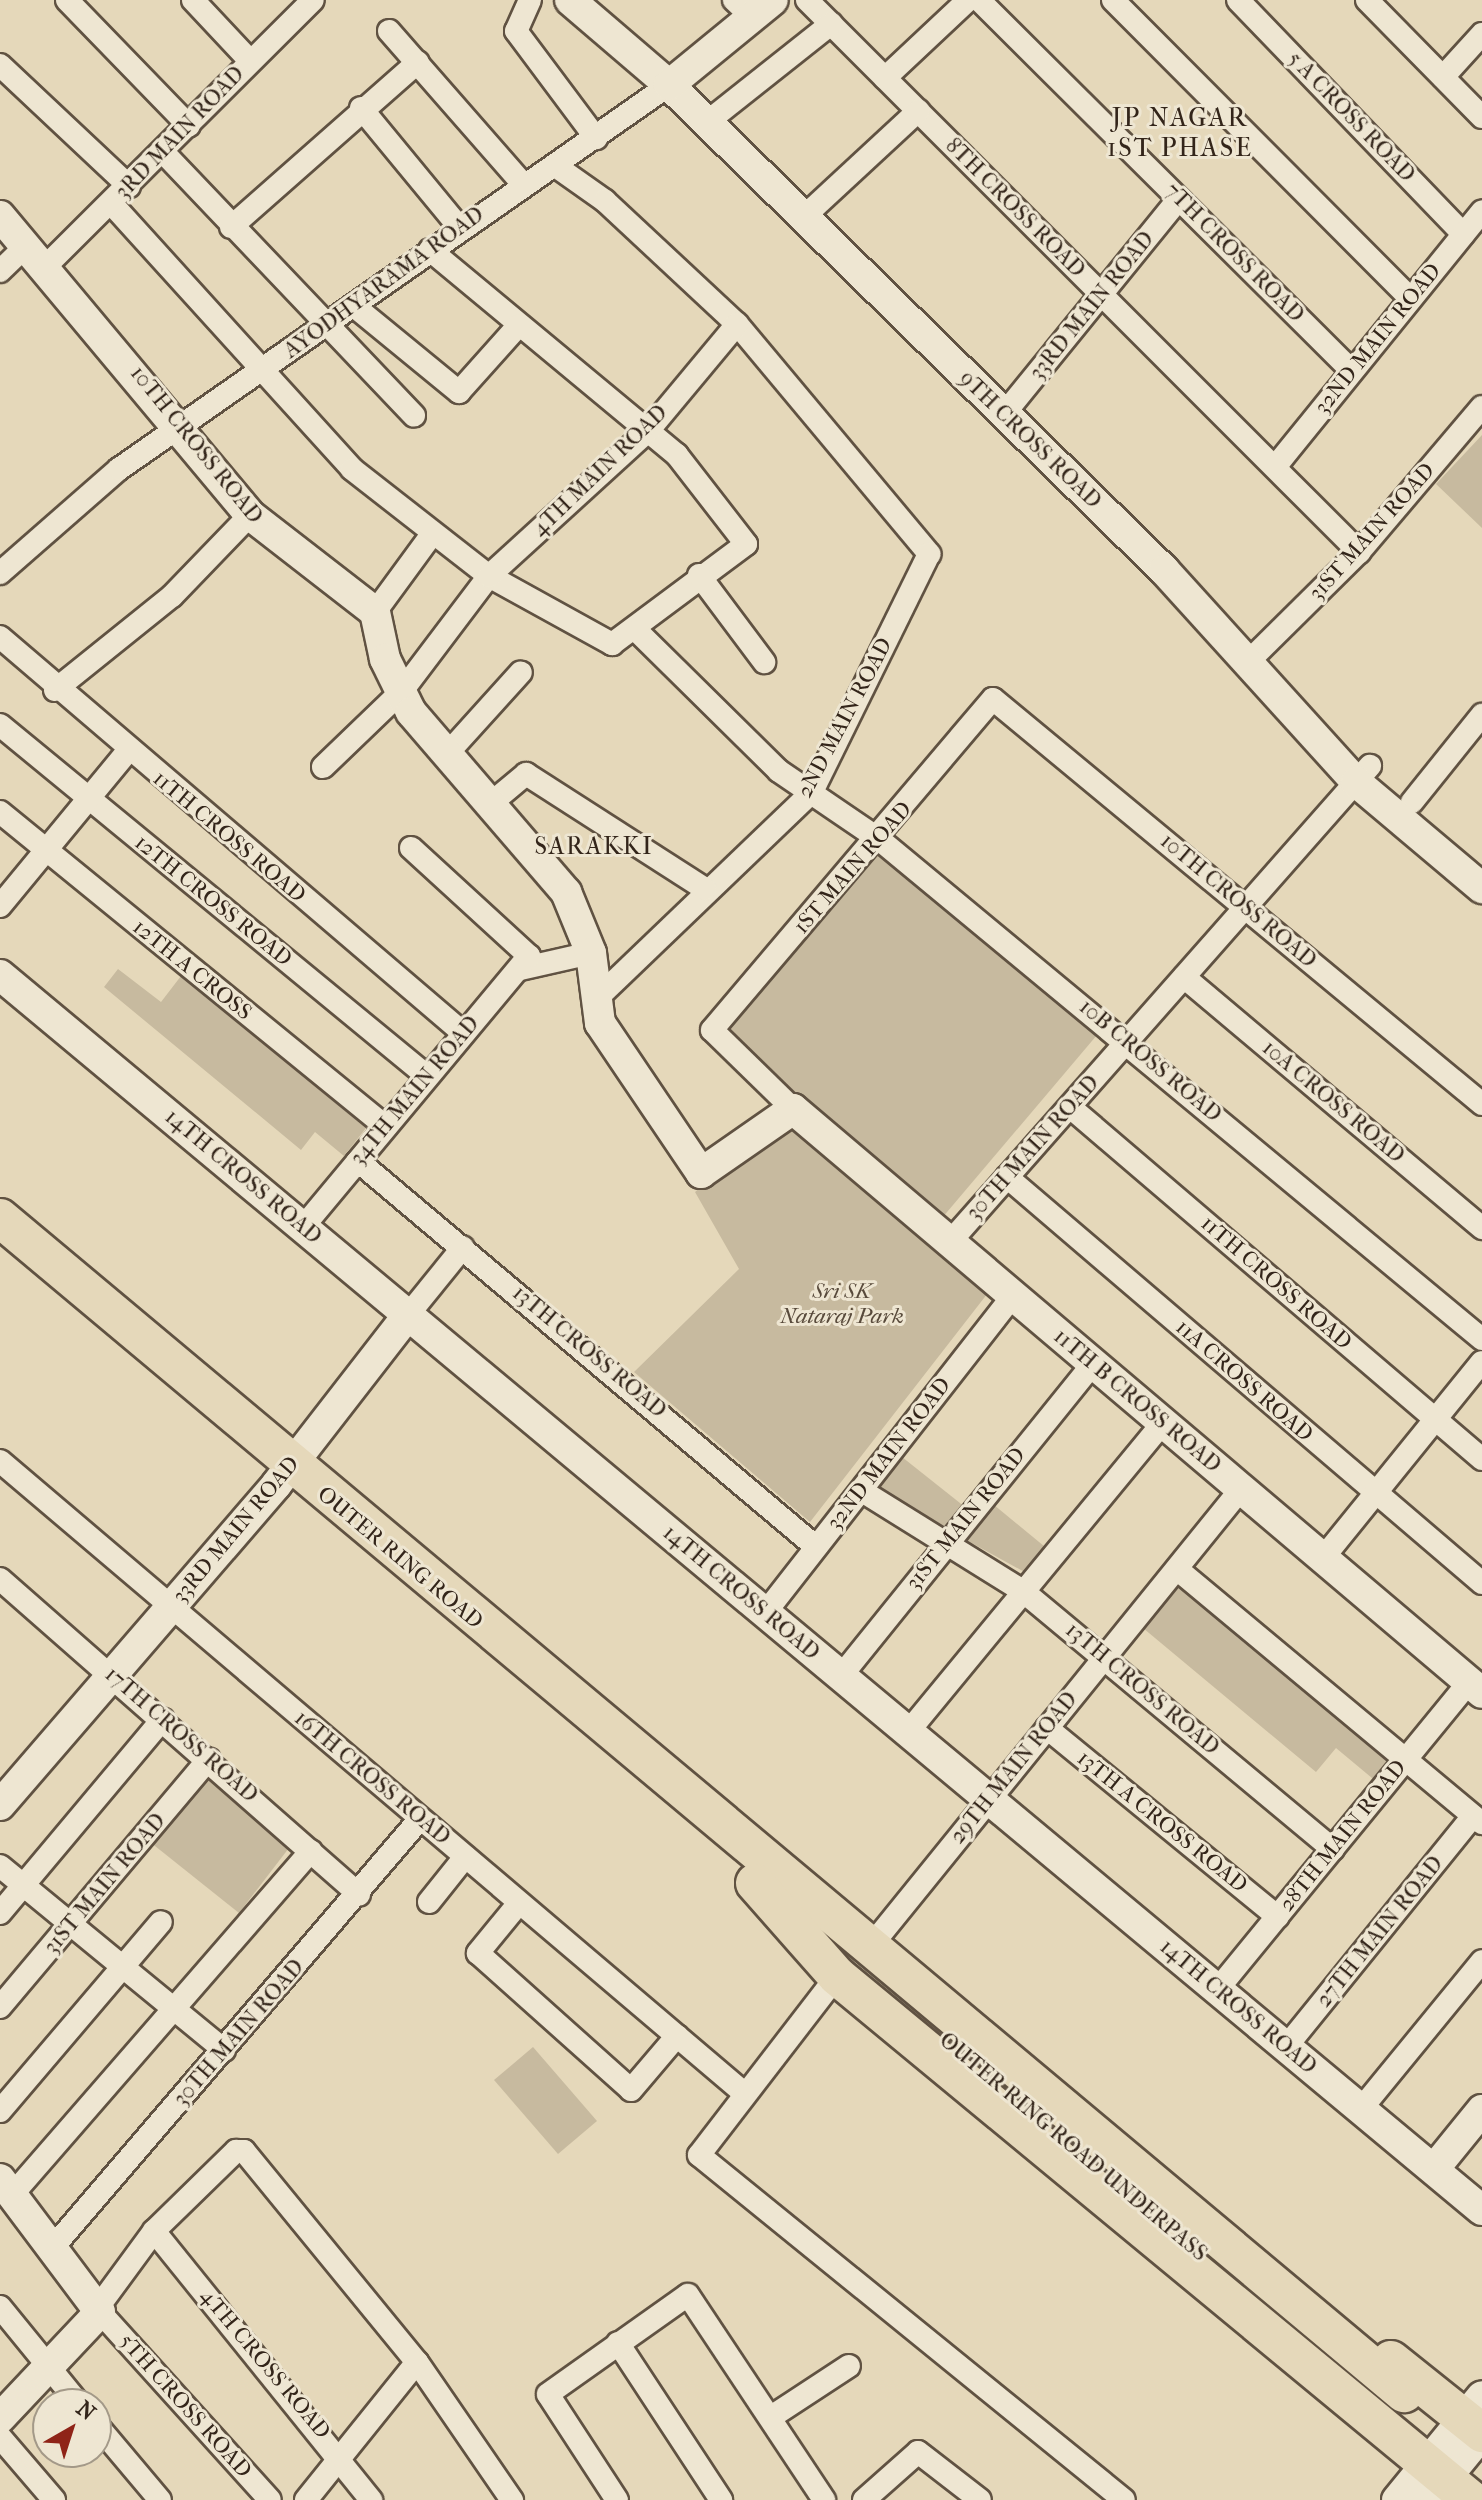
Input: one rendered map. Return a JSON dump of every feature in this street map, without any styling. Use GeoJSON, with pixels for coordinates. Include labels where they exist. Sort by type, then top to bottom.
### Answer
{"type":"FeatureCollection","features":[{"type":"Feature","properties":{"kind":"highway","name":"OUTER RING ROAD"},"geometry":{"type":"LineString","coordinates":[[0,1218],[283,1476],[755,1883]]}},
{"type":"Feature","properties":{"kind":"highway","name":"OUTER RING ROAD"},"geometry":{"type":"LineString","coordinates":[[0,1250],[804,1893]]}},
{"type":"Feature","properties":{"kind":"highway"},"geometry":{"type":"LineString","coordinates":[[755,1883],[837,1976],[1443,2485]]}},
{"type":"Feature","properties":{"kind":"highway","name":"OUTER RING ROAD UNDERPASS"},"geometry":{"type":"LineString","coordinates":[[755,1883],[1397,2402],[804,1893]]}},
{"type":"Feature","properties":{"kind":"highway"},"geometry":{"type":"LineString","coordinates":[[804,1893],[879,1936],[1477,2420]]}},
{"type":"Feature","properties":{"kind":"street"},"geometry":{"type":"LineString","coordinates":[[67,0],[189,126]]}},
{"type":"Feature","properties":{"kind":"street"},"geometry":{"type":"LineString","coordinates":[[193,0],[250,61]]}},
{"type":"Feature","properties":{"kind":"street","name":"3RD MAIN ROAD"},"geometry":{"type":"LineString","coordinates":[[0,271],[37,255],[111,203],[313,0]]}},
{"type":"Feature","properties":{"kind":"street"},"geometry":{"type":"LineString","coordinates":[[530,0],[516,31],[596,138]]}},
{"type":"Feature","properties":{"kind":"street","name":"9TH CROSS ROAD"},"geometry":{"type":"LineString","coordinates":[[570,0],[716,115],[809,212],[1257,653],[1363,774],[1412,802],[1482,862]]}},
{"type":"Feature","properties":{"kind":"street","name":"9TH CROSS ROAD"},"geometry":{"type":"LineString","coordinates":[[590,0],[1008,408],[1363,774],[1482,888]]}},
{"type":"Feature","properties":{"kind":"street","name":"8TH CROSS ROAD"},"geometry":{"type":"LineString","coordinates":[[807,0],[1359,552]]}},
{"type":"Feature","properties":{"kind":"street"},"geometry":{"type":"LineString","coordinates":[[885,78],[968,0]]}},
{"type":"Feature","properties":{"kind":"street","name":"7TH CROSS ROAD"},"geometry":{"type":"LineString","coordinates":[[979,0],[1352,371]]}},
{"type":"Feature","properties":{"kind":"street"},"geometry":{"type":"LineString","coordinates":[[1113,0],[1410,298]]}},
{"type":"Feature","properties":{"kind":"street","name":"5 A CROSS ROAD"},"geometry":{"type":"LineString","coordinates":[[1238,0],[1463,234]]}},
{"type":"Feature","properties":{"kind":"street"},"geometry":{"type":"LineString","coordinates":[[1367,0],[1482,117]]}},
{"type":"Feature","properties":{"kind":"street","name":"AYODHYARAMA ROAD"},"geometry":{"type":"LineString","coordinates":[[0,573],[119,469],[523,184],[557,167],[674,82],[752,5]]}},
{"type":"Feature","properties":{"kind":"street"},"geometry":{"type":"LineString","coordinates":[[716,115],[831,24]]}},
{"type":"Feature","properties":{"kind":"street"},"geometry":{"type":"LineString","coordinates":[[389,31],[523,184]]}},
{"type":"Feature","properties":{"kind":"street"},"geometry":{"type":"LineString","coordinates":[[1443,77],[1482,34]]}},
{"type":"Feature","properties":{"kind":"street"},"geometry":{"type":"LineString","coordinates":[[231,227],[361,108],[418,62]]}},
{"type":"Feature","properties":{"kind":"street"},"geometry":{"type":"LineString","coordinates":[[0,65],[129,186]]}},
{"type":"Feature","properties":{"kind":"street"},"geometry":{"type":"LineString","coordinates":[[361,108],[460,228]]}},
{"type":"Feature","properties":{"kind":"street"},"geometry":{"type":"LineString","coordinates":[[809,212],[918,111]]}},
{"type":"Feature","properties":{"kind":"street"},"geometry":{"type":"LineString","coordinates":[[163,152],[324,326],[414,416]]}},
{"type":"Feature","properties":{"kind":"street"},"geometry":{"type":"LineString","coordinates":[[557,167],[605,201],[737,324]]}},
{"type":"Feature","properties":{"kind":"street","name":"33RD MAIN ROAD"},"geometry":{"type":"LineString","coordinates":[[1008,408],[1179,199]]}},
{"type":"Feature","properties":{"kind":"street"},"geometry":{"type":"LineString","coordinates":[[111,203],[179,272],[259,373],[352,469],[489,576],[612,644],[637,631],[699,575],[746,544],[677,455],[430,250]]}},
{"type":"Feature","properties":{"kind":"street","name":"32ND MAIN ROAD"},"geometry":{"type":"LineString","coordinates":[[1275,467],[1482,211]]}},
{"type":"Feature","properties":{"kind":"street","name":"10TH CROSS ROAD"},"geometry":{"type":"LineString","coordinates":[[0,216],[37,255],[181,425],[250,515],[375,612]]}},
{"type":"Feature","properties":{"kind":"street"},"geometry":{"type":"LineString","coordinates":[[354,306],[459,392],[518,326]]}},
{"type":"Feature","properties":{"kind":"street","name":"4TH MAIN ROAD"},"geometry":{"type":"LineString","coordinates":[[323,767],[402,691],[489,576],[648,431],[737,324]]}},
{"type":"Feature","properties":{"kind":"street","name":"2ND MAIN ROAD"},"geometry":{"type":"LineString","coordinates":[[598,997],[705,889],[754,853],[812,792],[929,554],[737,324]]}},
{"type":"Feature","properties":{"kind":"street","name":"31ST MAIN ROAD"},"geometry":{"type":"LineString","coordinates":[[1257,653],[1359,552],[1482,407]]}},
{"type":"Feature","properties":{"kind":"street"},"geometry":{"type":"LineString","coordinates":[[55,690],[172,596],[250,515]]}},
{"type":"Feature","properties":{"kind":"street"},"geometry":{"type":"LineString","coordinates":[[432,534],[375,612],[385,659],[402,691],[447,754],[566,892],[591,953],[600,1023],[701,1173],[793,1109]]}},
{"type":"Feature","properties":{"kind":"street"},"geometry":{"type":"LineString","coordinates":[[699,575],[764,662]]}},
{"type":"Feature","properties":{"kind":"street","name":"10B CROSS ROAD"},"geometry":{"type":"LineString","coordinates":[[637,631],[734,732],[880,840],[1127,1041],[1482,1339]]}},
{"type":"Feature","properties":{"kind":"street","name":"11TH CROSS ROAD"},"geometry":{"type":"LineString","coordinates":[[0,637],[127,752],[462,1032]]}},
{"type":"Feature","properties":{"kind":"street"},"geometry":{"type":"LineString","coordinates":[[447,754],[521,672]]}},
{"type":"Feature","properties":{"kind":"street","name":"10TH CROSS ROAD"},"geometry":{"type":"LineString","coordinates":[[993,699],[1482,1104]]}},
{"type":"Feature","properties":{"kind":"street","name":"1ST MAIN ROAD"},"geometry":{"type":"LineString","coordinates":[[793,1109],[711,1034],[880,840],[993,699]]}},
{"type":"Feature","properties":{"kind":"street"},"geometry":{"type":"LineString","coordinates":[[1412,802],[1482,715]]}},
{"type":"Feature","properties":{"kind":"street","name":"12TH CROSS ROAD"},"geometry":{"type":"LineString","coordinates":[[0,725],[427,1076]]}},
{"type":"Feature","properties":{"kind":"street"},"geometry":{"type":"LineString","coordinates":[[1,904],[91,801],[127,752]]}},
{"type":"Feature","properties":{"kind":"street"},"geometry":{"type":"LineString","coordinates":[[490,804],[526,774],[705,889]]}},
{"type":"Feature","properties":{"kind":"street","name":"30TH MAIN ROAD"},"geometry":{"type":"LineString","coordinates":[[950,1242],[1363,774]]}},
{"type":"Feature","properties":{"kind":"street","name":"12TH A CROSS"},"geometry":{"type":"LineString","coordinates":[[0,812],[386,1127]]}},
{"type":"Feature","properties":{"kind":"street"},"geometry":{"type":"LineString","coordinates":[[411,848],[524,962],[591,953]]}},
{"type":"Feature","properties":{"kind":"street","name":"34TH MAIN ROAD"},"geometry":{"type":"LineString","coordinates":[[303,1227],[462,1032],[524,962]]}},
{"type":"Feature","properties":{"kind":"street","name":"14TH CROSS ROAD"},"geometry":{"type":"LineString","coordinates":[[0,975],[1482,2210]]}},
{"type":"Feature","properties":{"kind":"street","name":"10A CROSS ROAD"},"geometry":{"type":"LineString","coordinates":[[1184,977],[1482,1228]]}},
{"type":"Feature","properties":{"kind":"street","name":"11TH CROSS ROAD"},"geometry":{"type":"LineString","coordinates":[[1070,1107],[1482,1459]]}},
{"type":"Feature","properties":{"kind":"street","name":"11TH B CROSS ROAD"},"geometry":{"type":"LineString","coordinates":[[793,1109],[1476,1688]]}},
{"type":"Feature","properties":{"kind":"street","name":"13TH CROSS ROAD"},"geometry":{"type":"LineString","coordinates":[[358,1161],[816,1547]]}},
{"type":"Feature","properties":{"kind":"street","name":"11A CROSS ROAD"},"geometry":{"type":"LineString","coordinates":[[1007,1177],[1482,1583]]}},
{"type":"Feature","properties":{"kind":"street","name":"33RD MAIN ROAD"},"geometry":{"type":"LineString","coordinates":[[4,1789],[113,1676],[283,1476],[463,1247]]}},
{"type":"Feature","properties":{"kind":"street","name":"32ND MAIN ROAD"},"geometry":{"type":"LineString","coordinates":[[765,1613],[1013,1296]]}},
{"type":"Feature","properties":{"kind":"street"},"geometry":{"type":"LineString","coordinates":[[1323,1558],[1482,1362]]}},
{"type":"Feature","properties":{"kind":"street","name":"31ST MAIN ROAD"},"geometry":{"type":"LineString","coordinates":[[841,1676],[946,1541],[1093,1364]]}},
{"type":"Feature","properties":{"kind":"street"},"geometry":{"type":"LineString","coordinates":[[908,1732],[1163,1423]]}},
{"type":"Feature","properties":{"kind":"street","name":"16TH CROSS ROAD"},"geometry":{"type":"LineString","coordinates":[[0,1461],[744,2093]]}},
{"type":"Feature","properties":{"kind":"street","name":"29TH MAIN ROAD"},"geometry":{"type":"LineString","coordinates":[[879,1936],[1241,1489]]}},
{"type":"Feature","properties":{"kind":"street","name":"13TH CROSS ROAD"},"geometry":{"type":"LineString","coordinates":[[862,1491],[1024,1592],[1333,1849]]}},
{"type":"Feature","properties":{"kind":"street"},"geometry":{"type":"LineString","coordinates":[[1177,1569],[1478,1820]]}},
{"type":"Feature","properties":{"kind":"street","name":"17TH CROSS ROAD"},"geometry":{"type":"LineString","coordinates":[[0,1579],[209,1759],[359,1894]]}},
{"type":"Feature","properties":{"kind":"street","name":"28TH MAIN ROAD"},"geometry":{"type":"LineString","coordinates":[[1217,1990],[1406,1760],[1476,1688]]}},
{"type":"Feature","properties":{"kind":"street"},"geometry":{"type":"LineString","coordinates":[[0,1913],[163,1719]]}},
{"type":"Feature","properties":{"kind":"street","name":"13TH A CROSS ROAD"},"geometry":{"type":"LineString","coordinates":[[1047,1728],[1278,1917]]}},
{"type":"Feature","properties":{"kind":"street","name":"31ST MAIN ROAD"},"geometry":{"type":"LineString","coordinates":[[0,2007],[209,1759]]}},
{"type":"Feature","properties":{"kind":"street","name":"30TH MAIN ROAD"},"geometry":{"type":"LineString","coordinates":[[55,2245],[359,1894],[420,1819]]}},
{"type":"Feature","properties":{"kind":"street","name":"27TH MAIN ROAD"},"geometry":{"type":"LineString","coordinates":[[1286,2047],[1478,1820]]}},
{"type":"Feature","properties":{"kind":"street"},"geometry":{"type":"LineString","coordinates":[[100,2309],[55,2245],[6,2188],[175,2008],[311,1851]]}},
{"type":"Feature","properties":{"kind":"street"},"geometry":{"type":"LineString","coordinates":[[429,1902],[465,1857]]}},
{"type":"Feature","properties":{"kind":"street"},"geometry":{"type":"LineString","coordinates":[[0,1866],[224,2050]]}},
{"type":"Feature","properties":{"kind":"street"},"geometry":{"type":"LineString","coordinates":[[519,1903],[478,1953],[631,2090],[677,2036]]}},
{"type":"Feature","properties":{"kind":"street"},"geometry":{"type":"LineString","coordinates":[[0,2111],[161,1922]]}},
{"type":"Feature","properties":{"kind":"street"},"geometry":{"type":"LineString","coordinates":[[1361,2109],[1482,1961]]}},
{"type":"Feature","properties":{"kind":"street"},"geometry":{"type":"LineString","coordinates":[[837,1976],[699,2155],[1124,2500]]}},
{"type":"Feature","properties":{"kind":"street"},"geometry":{"type":"LineString","coordinates":[[1434,2169],[1482,2110]]}},
{"type":"Feature","properties":{"kind":"street"},"geometry":{"type":"LineString","coordinates":[[0,2418],[100,2309],[154,2231],[236,2151],[244,2151],[417,2362],[512,2500]]}},
{"type":"Feature","properties":{"kind":"street","name":"4TH CROSS ROAD"},"geometry":{"type":"LineString","coordinates":[[154,2231],[343,2459],[371,2500]]}},
{"type":"Feature","properties":{"kind":"street"},"geometry":{"type":"LineString","coordinates":[[617,2500],[548,2394],[688,2295],[824,2500]]}},
{"type":"Feature","properties":{"kind":"street"},"geometry":{"type":"LineString","coordinates":[[0,2307],[66,2388]]}},
{"type":"Feature","properties":{"kind":"street","name":"5TH CROSS ROAD"},"geometry":{"type":"LineString","coordinates":[[100,2309],[270,2500]]}},
{"type":"Feature","properties":{"kind":"street"},"geometry":{"type":"LineString","coordinates":[[618,2343],[721,2500]]}},
{"type":"Feature","properties":{"kind":"street"},"geometry":{"type":"LineString","coordinates":[[306,2500],[343,2459],[417,2362]]}},
{"type":"Feature","properties":{"kind":"street"},"geometry":{"type":"LineString","coordinates":[[771,2417],[849,2366]]}},
{"type":"Feature","properties":{"kind":"street"},"geometry":{"type":"LineString","coordinates":[[1397,2500],[1443,2485],[1477,2420]]}},
{"type":"Feature","properties":{"kind":"street"},"geometry":{"type":"LineString","coordinates":[[0,2437],[54,2500]]}},
{"type":"Feature","properties":{"kind":"street"},"geometry":{"type":"LineString","coordinates":[[112,2443],[160,2500]]}},
{"type":"Feature","properties":{"kind":"street"},"geometry":{"type":"LineString","coordinates":[[864,2500],[918,2452],[980,2500]]}},
{"type":"Feature","properties":{"kind":"green space"},"geometry":{"type":"Polygon","coordinates":[[[1482,435],[1482,528],[1436,484],[1482,435]]]}},
{"type":"Feature","properties":{"kind":"green space"},"geometry":{"type":"Polygon","coordinates":[[[879,851],[1097,1035],[942,1218],[724,1034],[879,851]]]}},
{"type":"Feature","properties":{"kind":"green space"},"geometry":{"type":"Polygon","coordinates":[[[118,969],[161,1002],[181,976],[366,1128],[344,1156],[315,1132],[301,1150],[104,987],[118,969]]]}},
{"type":"Feature","properties":{"kind":"green space","name":"Sri SK Nataraj Park"},"geometry":{"type":"Polygon","coordinates":[[[790,1116],[991,1289],[810,1522],[634,1372],[739,1269],[695,1192],[790,1116]]]}},
{"type":"Feature","properties":{"kind":"green space"},"geometry":{"type":"Polygon","coordinates":[[[902,1457],[965,1507],[948,1528],[876,1489],[902,1457]]]}},
{"type":"Feature","properties":{"kind":"green space"},"geometry":{"type":"Polygon","coordinates":[[[988,1500],[1050,1551],[1030,1575],[959,1536],[988,1500]]]}},
{"type":"Feature","properties":{"kind":"green space"},"geometry":{"type":"Polygon","coordinates":[[[1182,1582],[1396,1761],[1378,1783],[1336,1748],[1316,1772],[1143,1628],[1182,1582]]]}},
{"type":"Feature","properties":{"kind":"green space"},"geometry":{"type":"Polygon","coordinates":[[[208,1773],[292,1844],[239,1913],[150,1842],[208,1773]]]}},
{"type":"Feature","properties":{"kind":"green space"},"geometry":{"type":"Polygon","coordinates":[[[533,2047],[597,2121],[558,2154],[494,2080],[533,2047]]]}},
{"type":"Feature","properties":{"kind":"district","name":"JP NAGAR 1ST PHASE"},"geometry":{"type":"Point","coordinates":[1180,133]}},
{"type":"Feature","properties":{"kind":"district","name":"SARAKKI"},"geometry":{"type":"Point","coordinates":[594,847]}}]}
